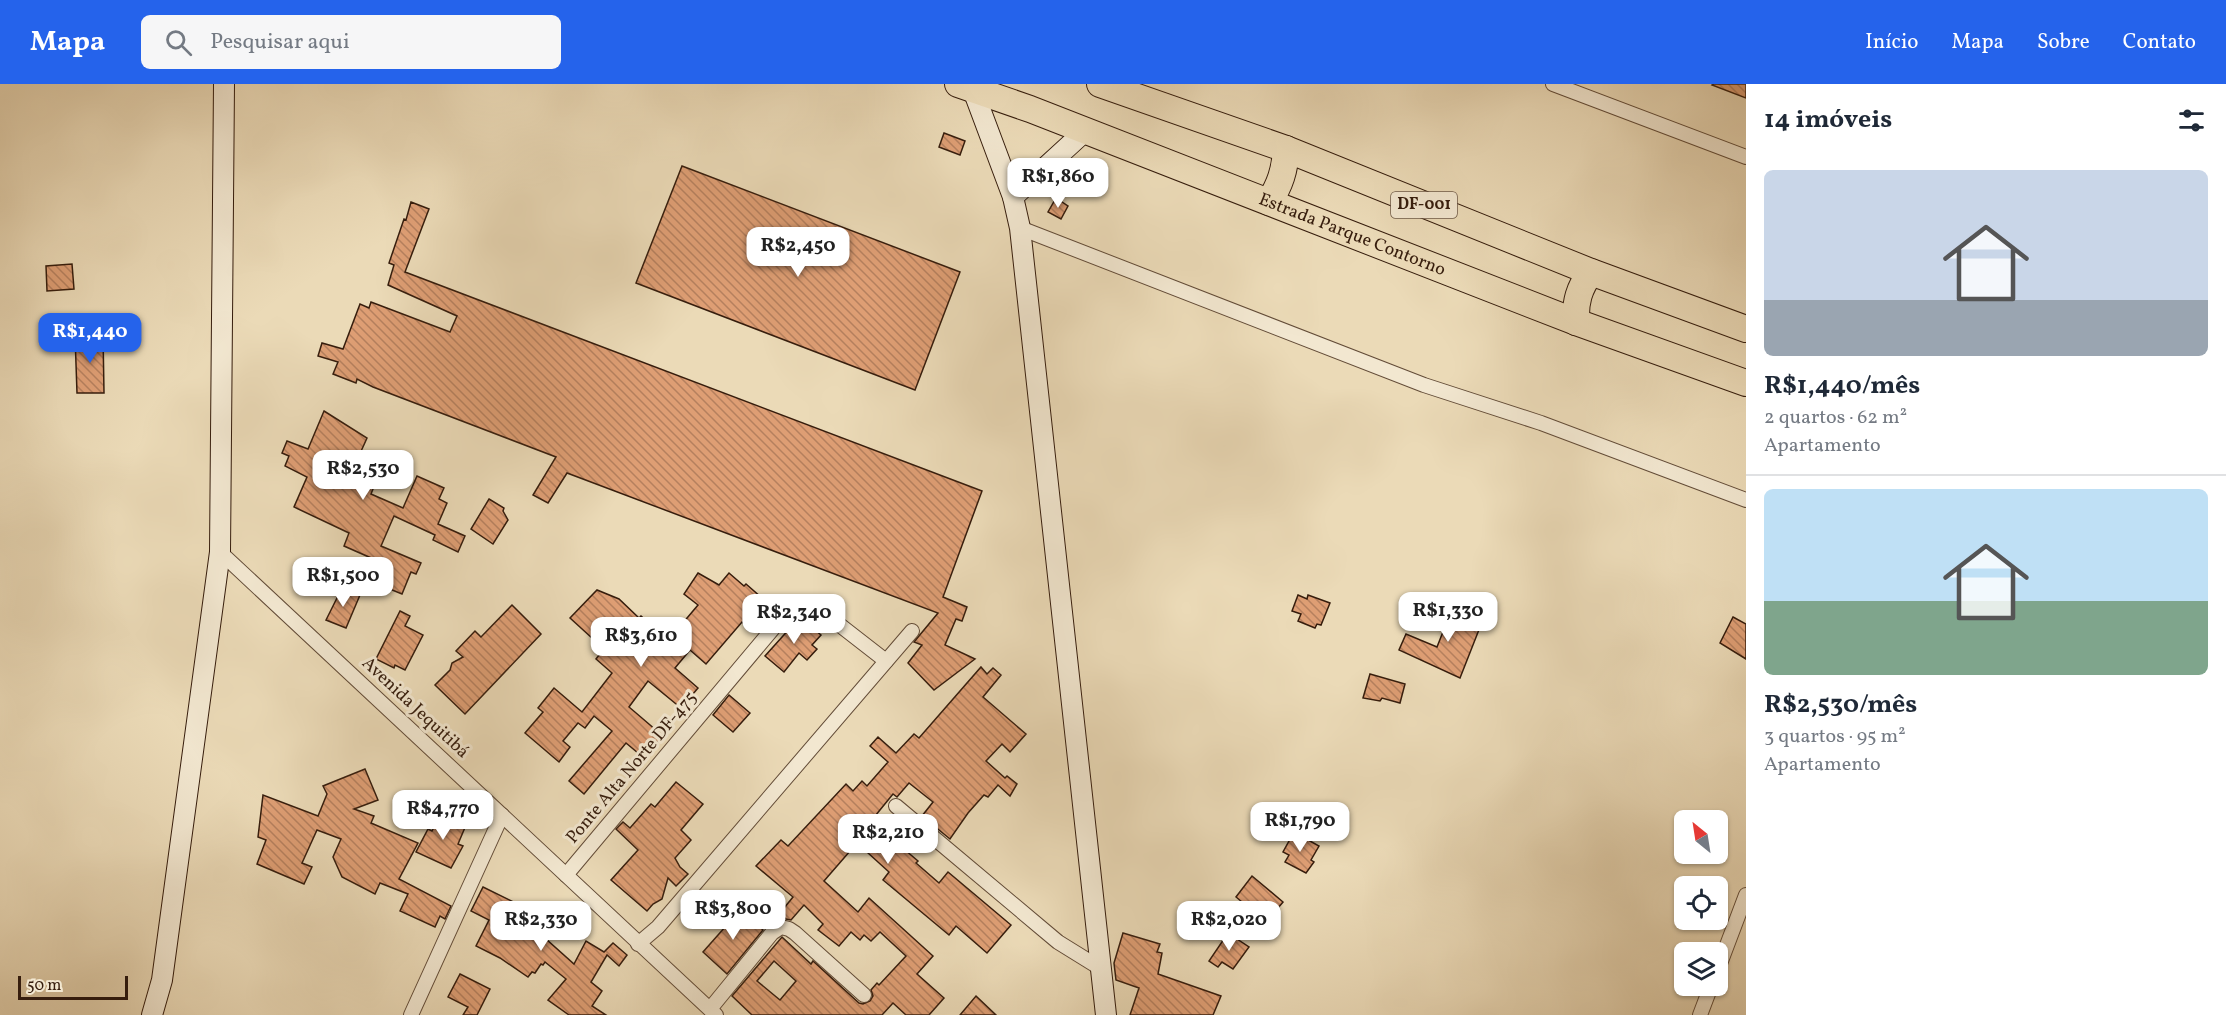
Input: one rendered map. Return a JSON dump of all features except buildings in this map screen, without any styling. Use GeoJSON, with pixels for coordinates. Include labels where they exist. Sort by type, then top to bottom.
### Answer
{"type":"FeatureCollection","features":[{"type":"Feature","properties":{"kind":"highway","name":"DF-001"},"geometry":{"type":"LineString","coordinates":[[1100,84],[1286,149],[1591,272],[1746,329]]}},
{"type":"Feature","properties":{"kind":"highway","name":"Estrada Parque Contorno"},"geometry":{"type":"LineString","coordinates":[[966,87],[1030,109],[1575,322],[1746,383]]}},
{"type":"Feature","properties":{"kind":"highway"},"geometry":{"type":"LineString","coordinates":[[1269,202],[1279,186],[1285,168],[1286,149]]}},
{"type":"Feature","properties":{"kind":"highway"},"geometry":{"type":"LineString","coordinates":[[1575,322],[1578,295],[1591,272]]}},
{"type":"Feature","properties":{"kind":"street"},"geometry":{"type":"LineString","coordinates":[[152,1015],[162,980],[220,552],[224,84]]}},
{"type":"Feature","properties":{"kind":"street"},"geometry":{"type":"LineString","coordinates":[[1553,84],[1746,157]]}},
{"type":"Feature","properties":{"kind":"street"},"geometry":{"type":"LineString","coordinates":[[966,87],[1012,197],[1020,228],[1106,1015]]}},
{"type":"Feature","properties":{"kind":"street"},"geometry":{"type":"LineString","coordinates":[[1012,197],[1084,132]]}},
{"type":"Feature","properties":{"kind":"street"},"geometry":{"type":"LineString","coordinates":[[1020,228],[1424,385],[1541,423],[1746,500]]}},
{"type":"Feature","properties":{"kind":"street","name":"Avenida Jequitibá"},"geometry":{"type":"LineString","coordinates":[[220,552],[713,1012]]}},
{"type":"Feature","properties":{"kind":"street","name":"Ponte Alta Norte DF-475"},"geometry":{"type":"LineString","coordinates":[[566,875],[786,613],[795,606],[805,603],[814,605],[886,661]]}},
{"type":"Feature","properties":{"kind":"street"},"geometry":{"type":"LineString","coordinates":[[638,944],[658,927],[912,631]]}},
{"type":"Feature","properties":{"kind":"street"},"geometry":{"type":"LineString","coordinates":[[896,806],[1058,942],[1100,968]]}},
{"type":"Feature","properties":{"kind":"street"},"geometry":{"type":"LineString","coordinates":[[411,1015],[502,815]]}},
{"type":"Feature","properties":{"kind":"street"},"geometry":{"type":"LineString","coordinates":[[1728,943],[1746,895]]}},
{"type":"Feature","properties":{"kind":"street"},"geometry":{"type":"LineString","coordinates":[[713,1012],[772,933],[781,927],[795,933],[864,995]]}},
{"type":"Feature","properties":{"kind":"street"},"geometry":{"type":"LineString","coordinates":[[1700,1015],[1707,996]]}}]}
